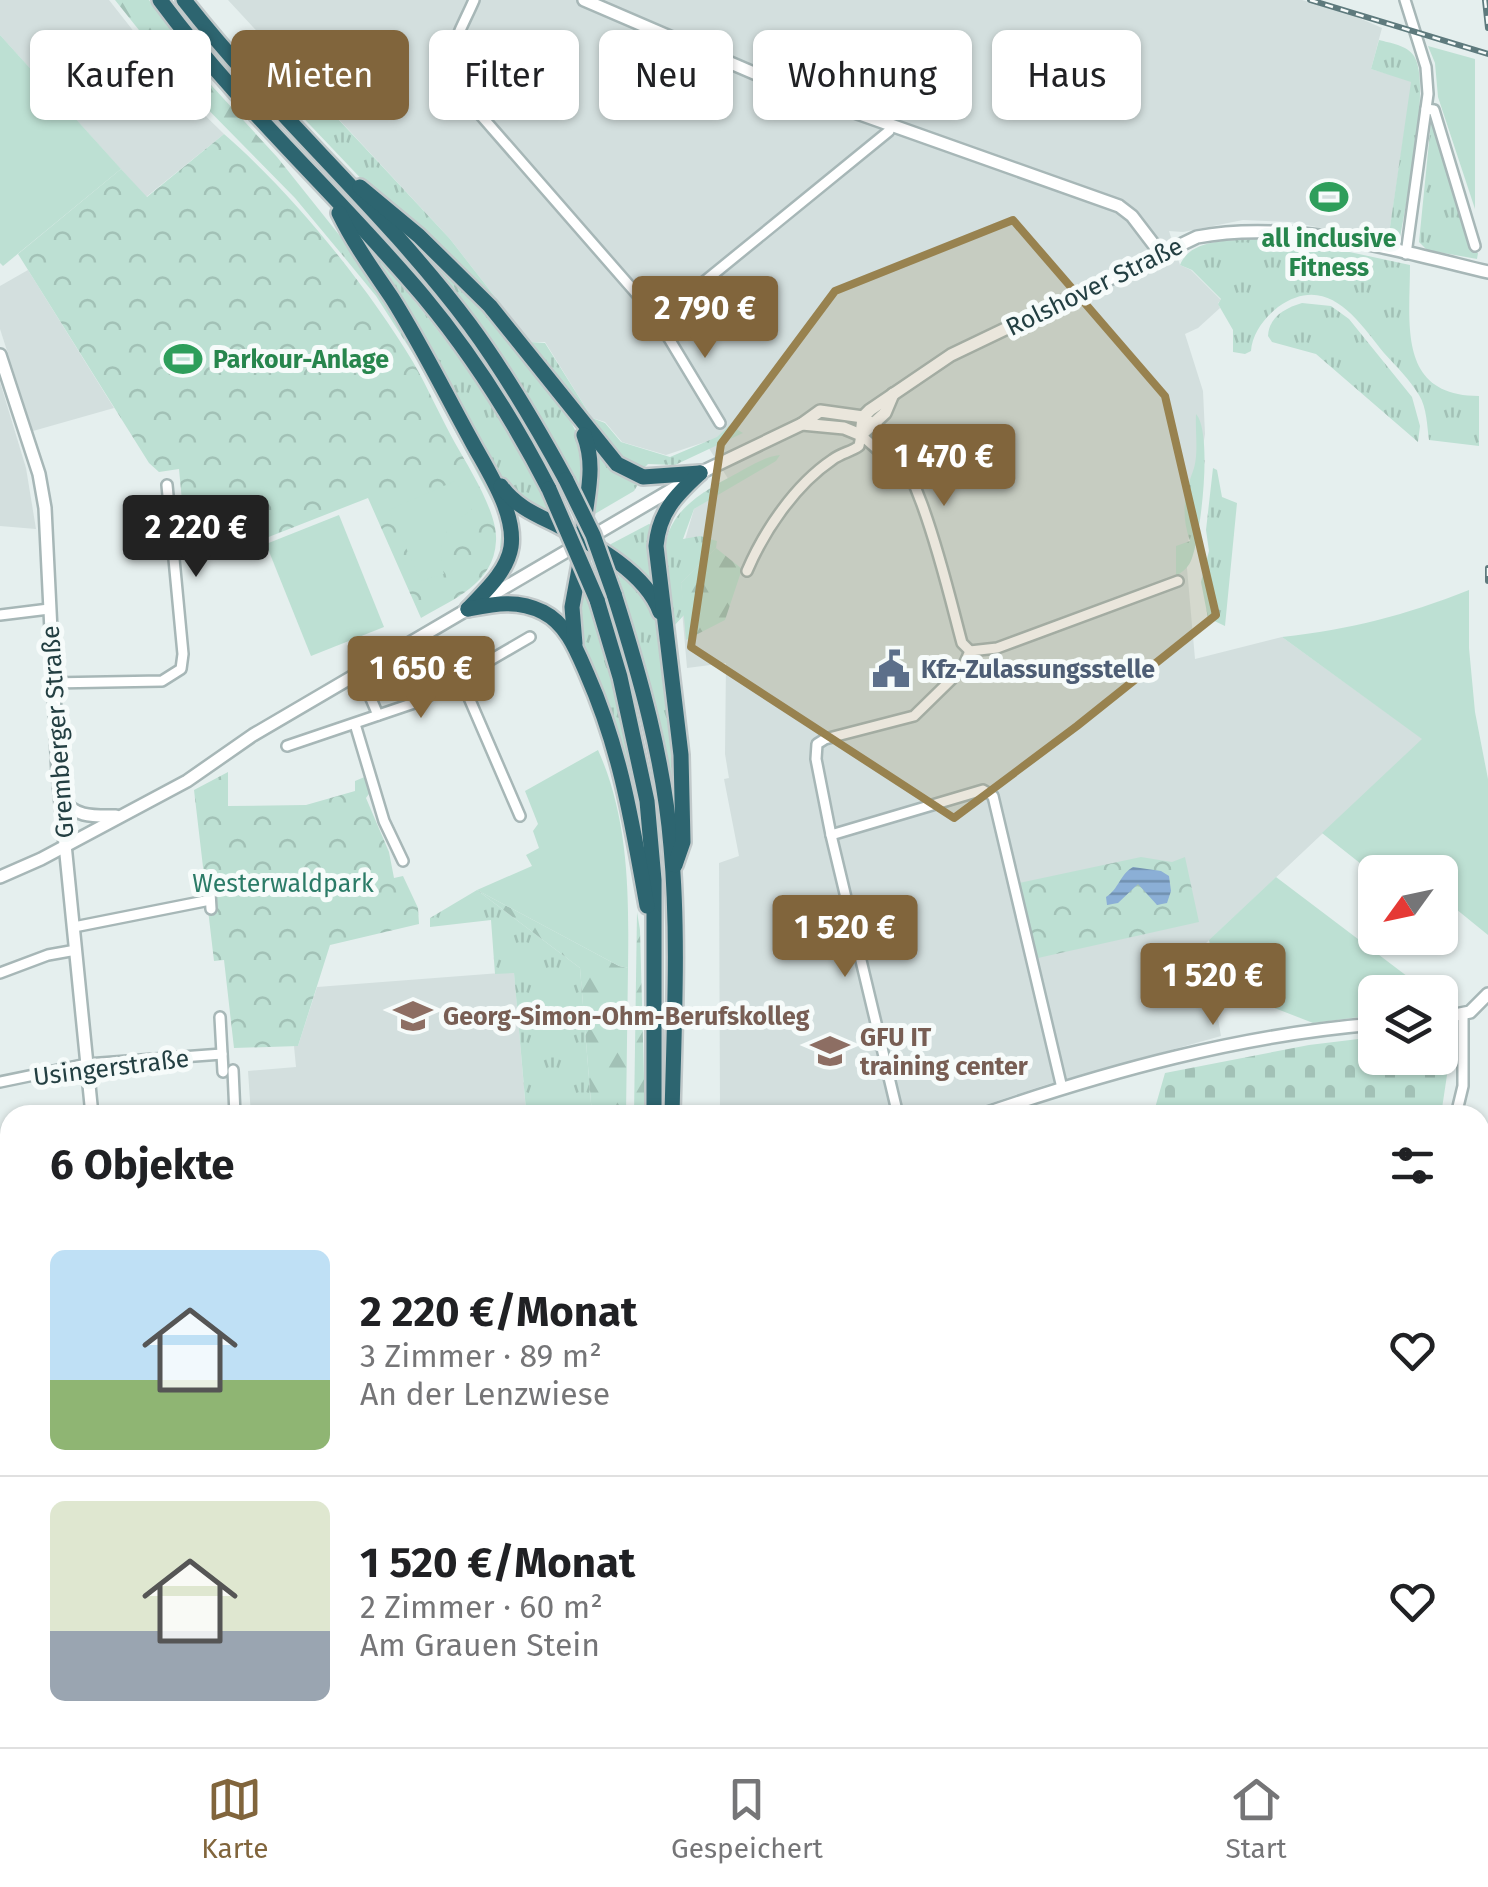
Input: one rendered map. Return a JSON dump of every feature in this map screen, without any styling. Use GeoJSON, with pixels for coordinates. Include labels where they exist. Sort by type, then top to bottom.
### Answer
{"type":"FeatureCollection","features":[{"type":"Feature","properties":{"kind":"highway"},"geometry":{"type":"LineString","coordinates":[[160,0],[231,86],[454,335],[496,396],[550,489],[597,600],[620,677],[646,801],[654,880],[654,1105]]}},
{"type":"Feature","properties":{"kind":"highway"},"geometry":{"type":"LineString","coordinates":[[184,0],[470,325],[566,480],[592,536],[638,670],[656,748],[672,873],[672,1105]]}},
{"type":"Feature","properties":{"kind":"highway"},"geometry":{"type":"LineString","coordinates":[[324,159],[456,269],[490,306],[606,454],[627,471],[656,478],[700,473]]}},
{"type":"Feature","properties":{"kind":"highway"},"geometry":{"type":"LineString","coordinates":[[332,198],[354,244],[392,298],[485,465],[510,525],[512,544],[507,560],[468,610]]}},
{"type":"Feature","properties":{"kind":"highway"},"geometry":{"type":"LineString","coordinates":[[571,409],[590,450],[591,484],[572,608],[576,648]]}},
{"type":"Feature","properties":{"kind":"highway"},"geometry":{"type":"LineString","coordinates":[[485,465],[508,496],[640,580],[656,601],[670,639]]}},
{"type":"Feature","properties":{"kind":"highway"},"geometry":{"type":"LineString","coordinates":[[672,873],[683,842],[681,756],[657,536],[673,498],[700,473]]}},
{"type":"Feature","properties":{"kind":"highway"},"geometry":{"type":"LineString","coordinates":[[468,610],[503,602],[522,604],[545,613],[560,625],[576,648],[608,722],[623,773],[653,941]]}},
{"type":"Feature","properties":{"kind":"street"},"geometry":{"type":"LineString","coordinates":[[474,0],[451,54],[449,71],[457,88],[642,300],[655,306],[668,306],[684,299],[889,132],[890,126]]}},
{"type":"Feature","properties":{"kind":"street"},"geometry":{"type":"LineString","coordinates":[[584,0],[754,75],[1119,206],[1132,216],[1161,254]]}},
{"type":"Feature","properties":{"kind":"street"},"geometry":{"type":"LineString","coordinates":[[1405,0],[1426,67],[1426,109],[1406,254]]}},
{"type":"Feature","properties":{"kind":"street"},"geometry":{"type":"LineString","coordinates":[[1426,109],[1434,110],[1475,246]]}},
{"type":"Feature","properties":{"kind":"street","name":"Rolshover Straße"},"geometry":{"type":"LineString","coordinates":[[863,417],[878,402],[951,355],[1198,237],[1245,230],[1284,231],[1488,272]]}},
{"type":"Feature","properties":{"kind":"street"},"geometry":{"type":"LineString","coordinates":[[655,306],[656,317],[720,423]]}},
{"type":"Feature","properties":{"kind":"street","name":"Gremberger Straße"},"geometry":{"type":"LineString","coordinates":[[0,355],[40,480],[45,511],[51,683],[91,1105]]}},
{"type":"Feature","properties":{"kind":"street","name":"Rolshover Straße"},"geometry":{"type":"LineString","coordinates":[[862,435],[876,423],[893,394]]}},
{"type":"Feature","properties":{"kind":"street"},"geometry":{"type":"LineString","coordinates":[[0,877],[187,781],[252,735],[700,473],[802,424],[820,411],[863,417],[876,423],[896,445],[930,530],[962,643],[970,651]]}},
{"type":"Feature","properties":{"kind":"street"},"geometry":{"type":"LineString","coordinates":[[746,572],[783,511],[830,460],[860,446],[863,417]]}},
{"type":"Feature","properties":{"kind":"street"},"geometry":{"type":"LineString","coordinates":[[802,424],[844,428],[862,435],[910,479]]}},
{"type":"Feature","properties":{"kind":"street"},"geometry":{"type":"LineString","coordinates":[[51,683],[162,681],[181,670],[183,654],[167,485]]}},
{"type":"Feature","properties":{"kind":"street"},"geometry":{"type":"LineString","coordinates":[[970,651],[997,648],[1178,581]]}},
{"type":"Feature","properties":{"kind":"street"},"geometry":{"type":"LineString","coordinates":[[0,614],[49,609]]}},
{"type":"Feature","properties":{"kind":"street"},"geometry":{"type":"LineString","coordinates":[[287,746],[420,700],[530,637]]}},
{"type":"Feature","properties":{"kind":"street"},"geometry":{"type":"LineString","coordinates":[[896,1105],[831,835],[816,760],[817,744],[914,716],[962,668],[970,651]]}},
{"type":"Feature","properties":{"kind":"street"},"geometry":{"type":"LineString","coordinates":[[360,673],[378,715]]}},
{"type":"Feature","properties":{"kind":"street"},"geometry":{"type":"LineString","coordinates":[[460,677],[520,816]]}},
{"type":"Feature","properties":{"kind":"street"},"geometry":{"type":"LineString","coordinates":[[355,724],[374,788],[403,861]]}},
{"type":"Feature","properties":{"kind":"street"},"geometry":{"type":"LineString","coordinates":[[831,835],[989,791],[1062,1088]]}},
{"type":"Feature","properties":{"kind":"street"},"geometry":{"type":"LineString","coordinates":[[60,795],[78,813],[121,816]]}},
{"type":"Feature","properties":{"kind":"street"},"geometry":{"type":"LineString","coordinates":[[74,927],[210,901]]}},
{"type":"Feature","properties":{"kind":"street"},"geometry":{"type":"LineString","coordinates":[[0,973],[76,950]]}},
{"type":"Feature","properties":{"kind":"street"},"geometry":{"type":"LineString","coordinates":[[1458,1015],[1486,1002]]}},
{"type":"Feature","properties":{"kind":"street"},"geometry":{"type":"LineString","coordinates":[[1459,1105],[1464,1086],[1464,1014]]}},
{"type":"Feature","properties":{"kind":"street","name":"Usingerstraße"},"geometry":{"type":"LineString","coordinates":[[220,1017],[222,1054],[233,1105]]}},
{"type":"Feature","properties":{"kind":"street"},"geometry":{"type":"LineString","coordinates":[[1011,1105],[1221,1047],[1358,1027]]}},
{"type":"Feature","properties":{"kind":"street","name":"Usingerstraße"},"geometry":{"type":"LineString","coordinates":[[0,1082],[87,1064],[222,1054]]}},
{"type":"Feature","properties":{"kind":"highlighted area"},"geometry":{"type":"Polygon","coordinates":[[[1013,220],[1165,396],[1216,615],[954,818],[691,647],[721,444],[835,291],[1013,220]]]}},
{"type":"Feature","properties":{"kind":"shaded area"},"geometry":{"type":"Polygon","coordinates":[[[0,0],[109,0],[133,30],[30,30],[30,68],[0,35],[0,0]]]}},
{"type":"Feature","properties":{"kind":"shaded area"},"geometry":{"type":"Polygon","coordinates":[[[228,0],[1302,0],[1382,28],[1371,69],[1412,81],[1388,241],[1291,222],[1243,220],[1183,232],[1169,231],[1180,265],[1191,270],[1221,300],[1220,308],[1185,334],[1203,391],[1205,434],[1186,557],[1195,659],[1282,637],[1423,739],[1205,944],[1221,1036],[986,1105],[720,1105],[719,863],[739,856],[724,779],[729,778],[725,754],[726,663],[687,668],[678,564],[694,509],[732,485],[705,442],[666,455],[622,442],[605,422],[592,418],[545,342],[530,342],[450,239],[339,120],[409,120],[409,30],[256,30],[228,0]]]}},
{"type":"Feature","properties":{"kind":"shaded area"},"geometry":{"type":"Polygon","coordinates":[[[77,120],[210,120],[224,134],[146,197],[77,120]]]}},
{"type":"Feature","properties":{"kind":"shaded area"},"geometry":{"type":"Polygon","coordinates":[[[28,270],[114,408],[33,431],[0,329],[0,286],[28,270]]]}},
{"type":"Feature","properties":{"kind":"shaded area"},"geometry":{"type":"Polygon","coordinates":[[[0,382],[26,468],[36,529],[0,526],[0,382]]]}},
{"type":"Feature","properties":{"kind":"shaded area","name":"Georg-Simon-Ohm-Berufskolleg"},"geometry":{"type":"Polygon","coordinates":[[[514,972],[525,1105],[250,1105],[248,1071],[296,1067],[294,1046],[298,1046],[317,987],[514,972]]]}},
{"type":"Feature","properties":{"kind":"green space"},"geometry":{"type":"Polygon","coordinates":[[[115,0],[149,0],[171,30],[139,30],[115,0]]]}},
{"type":"Feature","properties":{"kind":"green space"},"geometry":{"type":"Polygon","coordinates":[[[0,35],[30,68],[30,120],[77,120],[121,169],[3,266],[0,35]]]}},
{"type":"Feature","properties":{"kind":"green space"},"geometry":{"type":"Polygon","coordinates":[[[1379,40],[1407,49],[1419,71],[1416,147],[1399,245],[1388,241],[1411,82],[1371,69],[1379,40]]]}},
{"type":"Feature","properties":{"kind":"green space"},"geometry":{"type":"Polygon","coordinates":[[[1428,46],[1475,59],[1475,209],[1438,97],[1435,63],[1428,46]]]}},
{"type":"Feature","properties":{"kind":"green space"},"geometry":{"type":"Polygon","coordinates":[[[211,85],[231,107],[231,120],[243,120],[352,251],[344,257],[295,198],[211,113],[211,85]]]}},
{"type":"Feature","properties":{"kind":"green space"},"geometry":{"type":"Polygon","coordinates":[[[305,120],[339,120],[450,239],[530,342],[545,343],[592,418],[605,423],[621,442],[670,457],[717,437],[730,425],[743,433],[675,465],[629,468],[488,293],[369,187],[305,120]]]}},
{"type":"Feature","properties":{"kind":"green space"},"geometry":{"type":"Polygon","coordinates":[[[1434,120],[1470,242],[1469,250],[1478,253],[1477,259],[1427,250],[1419,242],[1434,120]]]}},
{"type":"Feature","properties":{"kind":"green space"},"geometry":{"type":"Polygon","coordinates":[[[224,134],[301,212],[373,302],[413,362],[488,504],[496,541],[488,568],[458,597],[421,618],[368,498],[248,545],[187,555],[179,469],[159,472],[149,463],[18,254],[121,169],[147,197],[224,134]]]}},
{"type":"Feature","properties":{"kind":"green space"},"geometry":{"type":"Polygon","coordinates":[[[350,227],[423,311],[467,370],[527,464],[553,519],[533,509],[499,479],[350,227]]]}},
{"type":"Feature","properties":{"kind":"green space"},"geometry":{"type":"Polygon","coordinates":[[[402,231],[481,301],[566,412],[584,448],[585,496],[505,362],[402,231]]]}},
{"type":"Feature","properties":{"kind":"green space"},"geometry":{"type":"Polygon","coordinates":[[[1255,239],[1317,245],[1410,265],[1410,332],[1414,352],[1421,370],[1434,384],[1452,393],[1479,396],[1479,446],[1429,440],[1424,406],[1415,389],[1352,314],[1326,297],[1296,298],[1278,307],[1260,327],[1251,351],[1233,352],[1233,330],[1218,304],[1221,299],[1192,270],[1180,265],[1185,256],[1202,245],[1255,239]]]}},
{"type":"Feature","properties":{"kind":"green space"},"geometry":{"type":"Polygon","coordinates":[[[352,250],[424,365],[503,515],[506,553],[500,548],[502,526],[498,512],[417,360],[376,296],[344,257],[352,250]]]}},
{"type":"Feature","properties":{"kind":"green space"},"geometry":{"type":"Polygon","coordinates":[[[1302,303],[1331,306],[1349,319],[1412,397],[1420,426],[1418,442],[1316,354],[1272,342],[1268,336],[1275,319],[1302,303]]]}},
{"type":"Feature","properties":{"kind":"green space"},"geometry":{"type":"Polygon","coordinates":[[[1196,414],[1204,441],[1202,506],[1192,558],[1176,576],[1176,546],[1190,541],[1185,506],[1196,458],[1196,414]]]}},
{"type":"Feature","properties":{"kind":"green space"},"geometry":{"type":"Polygon","coordinates":[[[591,442],[640,481],[634,491],[593,515],[591,508],[591,442]]]}},
{"type":"Feature","properties":{"kind":"green space"},"geometry":{"type":"Polygon","coordinates":[[[780,455],[694,509],[683,539],[700,536],[717,541],[716,548],[681,583],[685,614],[673,627],[665,555],[674,522],[704,492],[754,464],[780,455]]]}},
{"type":"Feature","properties":{"kind":"green space"},"geometry":{"type":"Polygon","coordinates":[[[1213,468],[1217,470],[1222,497],[1237,503],[1225,626],[1208,618],[1201,582],[1209,551],[1206,530],[1213,468]]]}},
{"type":"Feature","properties":{"kind":"green space"},"geometry":{"type":"Polygon","coordinates":[[[455,481],[471,511],[454,522],[444,537],[444,574],[421,581],[389,510],[455,481]]]}},
{"type":"Feature","properties":{"kind":"green space"},"geometry":{"type":"Polygon","coordinates":[[[339,515],[384,627],[311,656],[266,544],[339,515]]]}},
{"type":"Feature","properties":{"kind":"green space"},"geometry":{"type":"Polygon","coordinates":[[[649,524],[654,526],[660,602],[608,549],[649,524]]]}},
{"type":"Feature","properties":{"kind":"green space"},"geometry":{"type":"Polygon","coordinates":[[[716,548],[742,569],[725,620],[686,640],[681,583],[716,548]]]}},
{"type":"Feature","properties":{"kind":"green space"},"geometry":{"type":"Polygon","coordinates":[[[616,568],[641,589],[660,622],[673,720],[676,825],[653,694],[616,568]]]}},
{"type":"Feature","properties":{"kind":"green space"},"geometry":{"type":"Polygon","coordinates":[[[581,585],[601,634],[619,700],[637,802],[610,711],[580,641],[577,621],[581,585]]]}},
{"type":"Feature","properties":{"kind":"green space"},"geometry":{"type":"Polygon","coordinates":[[[1469,590],[1475,712],[1488,779],[1488,935],[1458,911],[1458,855],[1358,855],[1358,862],[1322,833],[1422,739],[1282,637],[1331,630],[1422,607],[1469,590]]]}},
{"type":"Feature","properties":{"kind":"green space"},"geometry":{"type":"Polygon","coordinates":[[[598,750],[616,803],[625,857],[628,968],[477,890],[532,866],[526,855],[539,848],[533,831],[538,824],[525,791],[598,750]]]}},
{"type":"Feature","properties":{"kind":"green space","name":"Westerwaldpark"},"geometry":{"type":"Polygon","coordinates":[[[228,772],[228,806],[306,805],[355,791],[355,781],[367,776],[371,791],[366,798],[389,852],[394,878],[403,876],[418,908],[419,924],[330,945],[298,1046],[234,1048],[224,960],[214,961],[194,790],[228,772]]]}},
{"type":"Feature","properties":{"kind":"green space"},"geometry":{"type":"Polygon","coordinates":[[[1141,857],[1172,862],[1185,857],[1199,922],[1038,958],[1019,883],[1141,857]]]}},
{"type":"Feature","properties":{"kind":"green space"},"geometry":{"type":"Polygon","coordinates":[[[1276,877],[1358,939],[1358,955],[1379,955],[1406,975],[1358,975],[1358,1017],[1313,1023],[1239,994],[1222,983],[1209,940],[1276,877]]]}},
{"type":"Feature","properties":{"kind":"green space"},"geometry":{"type":"Polygon","coordinates":[[[477,890],[580,968],[591,1105],[526,1105],[514,973],[495,974],[491,920],[430,927],[430,918],[477,890]]]}},
{"type":"Feature","properties":{"kind":"green space"},"geometry":{"type":"Polygon","coordinates":[[[477,890],[628,968],[626,1105],[591,1105],[580,968],[477,890]]]}},
{"type":"Feature","properties":{"kind":"green space"},"geometry":{"type":"Polygon","coordinates":[[[637,912],[645,1105],[634,1105],[637,912]]]}},
{"type":"Feature","properties":{"kind":"green space"},"geometry":{"type":"Polygon","coordinates":[[[1358,1039],[1358,1075],[1447,1075],[1442,1105],[1156,1105],[1165,1073],[1358,1039]]]}},
{"type":"Feature","properties":{"kind":"water"},"geometry":{"type":"Polygon","coordinates":[[[1133,867],[1169,876],[1171,891],[1167,903],[1157,905],[1138,884],[1118,903],[1107,905],[1106,897],[1133,867]]]}},
{"type":"Feature","properties":{"kind":"railway"},"geometry":{"type":"LineString","coordinates":[[1310,0],[1488,54]]}},
{"type":"Feature","properties":{"kind":"railway"},"geometry":{"type":"LineString","coordinates":[[1485,0],[1488,28]]}},
{"type":"Feature","properties":{"kind":"railway"},"geometry":{"type":"LineString","coordinates":[[1488,568],[1488,581]]}},
{"type":"Feature","properties":{"kind":"place","name":"all inclusive Fitness"},"geometry":{"type":"Point","coordinates":[1329,197]}},
{"type":"Feature","properties":{"kind":"place","name":"Parkour-Anlage"},"geometry":{"type":"Point","coordinates":[183,359]}},
{"type":"Feature","properties":{"kind":"place","name":"Kfz-Zulassungsstelle"},"geometry":{"type":"Point","coordinates":[891,669]}},
{"type":"Feature","properties":{"kind":"place","name":"Georg-Simon-Ohm-Berufskolleg"},"geometry":{"type":"Point","coordinates":[413,1016]}},
{"type":"Feature","properties":{"kind":"place","name":"GFU IT training center"},"geometry":{"type":"Point","coordinates":[830,1051]}}]}
